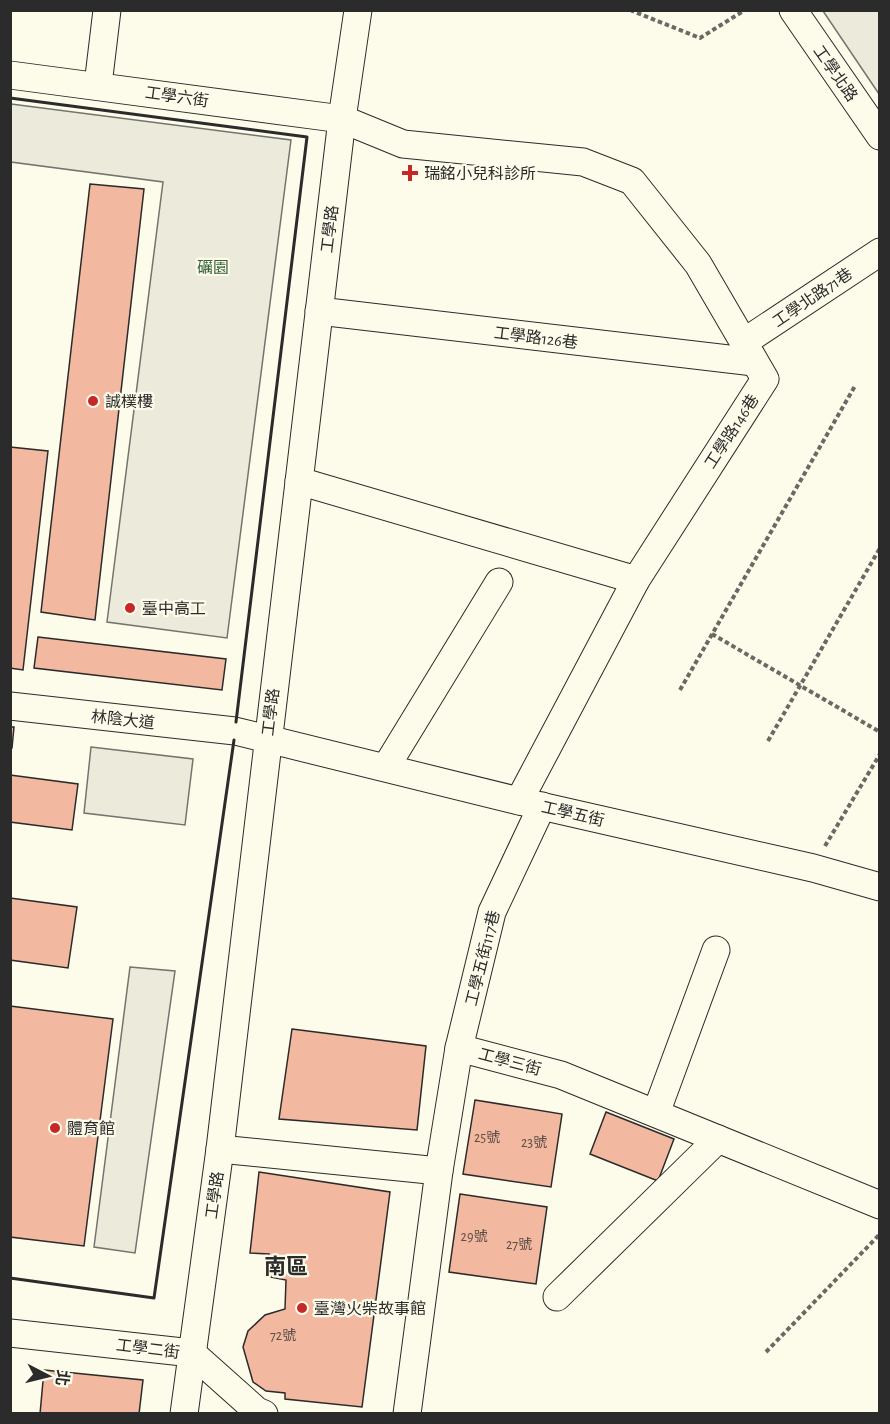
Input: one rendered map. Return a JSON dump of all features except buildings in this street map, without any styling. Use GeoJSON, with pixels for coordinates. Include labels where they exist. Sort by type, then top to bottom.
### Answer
{"type":"FeatureCollection","features":[{"type":"Feature","properties":{"kind":"street"},"geometry":{"type":"LineString","coordinates":[[98,85],[107,10]]}},
{"type":"Feature","properties":{"kind":"street","name":"工學路"},"geometry":{"type":"LineString","coordinates":[[184,1413],[220,1149],[267,738],[342,119],[358,10]]}},
{"type":"Feature","properties":{"kind":"street","name":"工學北路"},"geometry":{"type":"LineString","coordinates":[[793,10],[879,136]]}},
{"type":"Feature","properties":{"kind":"street","name":"工學六街"},"geometry":{"type":"LineString","coordinates":[[10,75],[342,119]]}},
{"type":"Feature","properties":{"kind":"street","name":"工學路146巷"},"geometry":{"type":"LineString","coordinates":[[342,119],[403,144],[583,162],[632,181],[698,264],[765,379],[636,580]]}},
{"type":"Feature","properties":{"kind":"street","name":"工學北路71巷"},"geometry":{"type":"LineString","coordinates":[[749,352],[879,252]]}},
{"type":"Feature","properties":{"kind":"street","name":"工學路126巷"},"geometry":{"type":"LineString","coordinates":[[319,312],[749,352]]}},
{"type":"Feature","properties":{"kind":"street"},"geometry":{"type":"LineString","coordinates":[[299,481],[636,580]]}},
{"type":"Feature","properties":{"kind":"street","name":"工學五街117巷"},"geometry":{"type":"LineString","coordinates":[[459,1048],[492,912],[531,803],[636,580]]}},
{"type":"Feature","properties":{"kind":"street"},"geometry":{"type":"LineString","coordinates":[[387,767],[499,582]]}},
{"type":"Feature","properties":{"kind":"street","name":"林陰大道"},"geometry":{"type":"LineString","coordinates":[[10,706],[235,731],[267,738]]}},
{"type":"Feature","properties":{"kind":"street","name":"工學五街"},"geometry":{"type":"LineString","coordinates":[[267,738],[531,803],[813,868],[879,887]]}},
{"type":"Feature","properties":{"kind":"street"},"geometry":{"type":"LineString","coordinates":[[656,1113],[716,950]]}},
{"type":"Feature","properties":{"kind":"street","name":"工學三街"},"geometry":{"type":"LineString","coordinates":[[407,1413],[439,1171],[459,1048],[561,1075],[879,1205]]}},
{"type":"Feature","properties":{"kind":"street"},"geometry":{"type":"LineString","coordinates":[[557,1297],[718,1139]]}},
{"type":"Feature","properties":{"kind":"street"},"geometry":{"type":"LineString","coordinates":[[220,1149],[439,1171]]}},
{"type":"Feature","properties":{"kind":"street","name":"工學二街"},"geometry":{"type":"LineString","coordinates":[[10,1332],[192,1353],[257,1411],[264,1413]]}},
{"type":"Feature","properties":{"kind":"path"},"geometry":{"type":"LineString","coordinates":[[630,10],[700,38],[746,10]]}},
{"type":"Feature","properties":{"kind":"path"},"geometry":{"type":"LineString","coordinates":[[680,690],[855,386]]}},
{"type":"Feature","properties":{"kind":"path"},"geometry":{"type":"LineString","coordinates":[[768,741],[879,548]]}},
{"type":"Feature","properties":{"kind":"path"},"geometry":{"type":"LineString","coordinates":[[712,634],[879,732]]}},
{"type":"Feature","properties":{"kind":"path"},"geometry":{"type":"LineString","coordinates":[[813,868],[879,754]]}},
{"type":"Feature","properties":{"kind":"path"},"geometry":{"type":"LineString","coordinates":[[766,1352],[879,1234]]}},
{"type":"Feature","properties":{"kind":"green space"},"geometry":{"type":"Polygon","coordinates":[[[823,11],[879,11],[879,94],[823,11]]]}},
{"type":"Feature","properties":{"kind":"green space","name":"礪園"},"geometry":{"type":"Polygon","coordinates":[[[11,104],[291,140],[227,638],[107,622],[163,182],[11,162],[11,104]]]}},
{"type":"Feature","properties":{"kind":"shaded area"},"geometry":{"type":"Polygon","coordinates":[[[91,747],[193,759],[185,825],[84,813],[91,747]]]}},
{"type":"Feature","properties":{"kind":"shaded area"},"geometry":{"type":"Polygon","coordinates":[[[130,967],[175,971],[135,1253],[94,1247],[130,967]]]}},
{"type":"Feature","properties":{"kind":"wall"},"geometry":{"type":"LineString","coordinates":[[10,98],[307,137],[236,722]]}},
{"type":"Feature","properties":{"kind":"wall"},"geometry":{"type":"LineString","coordinates":[[10,1278],[154,1298],[234,740]]}},
{"type":"Feature","properties":{"kind":"place","name":"瑞銘小兒科診所"},"geometry":{"type":"Point","coordinates":[410,173]}},
{"type":"Feature","properties":{"kind":"place","name":"誠樸樓"},"geometry":{"type":"Point","coordinates":[93,401]}},
{"type":"Feature","properties":{"kind":"place","name":"臺中高工"},"geometry":{"type":"Point","coordinates":[130,608]}},
{"type":"Feature","properties":{"kind":"place","name":"體育館"},"geometry":{"type":"Point","coordinates":[55,1128]}},
{"type":"Feature","properties":{"kind":"place","name":"臺灣火柴故事館"},"geometry":{"type":"Point","coordinates":[302,1308]}},
{"type":"Feature","properties":{"kind":"district","name":"南區"},"geometry":{"type":"Point","coordinates":[286,1266]}}]}
